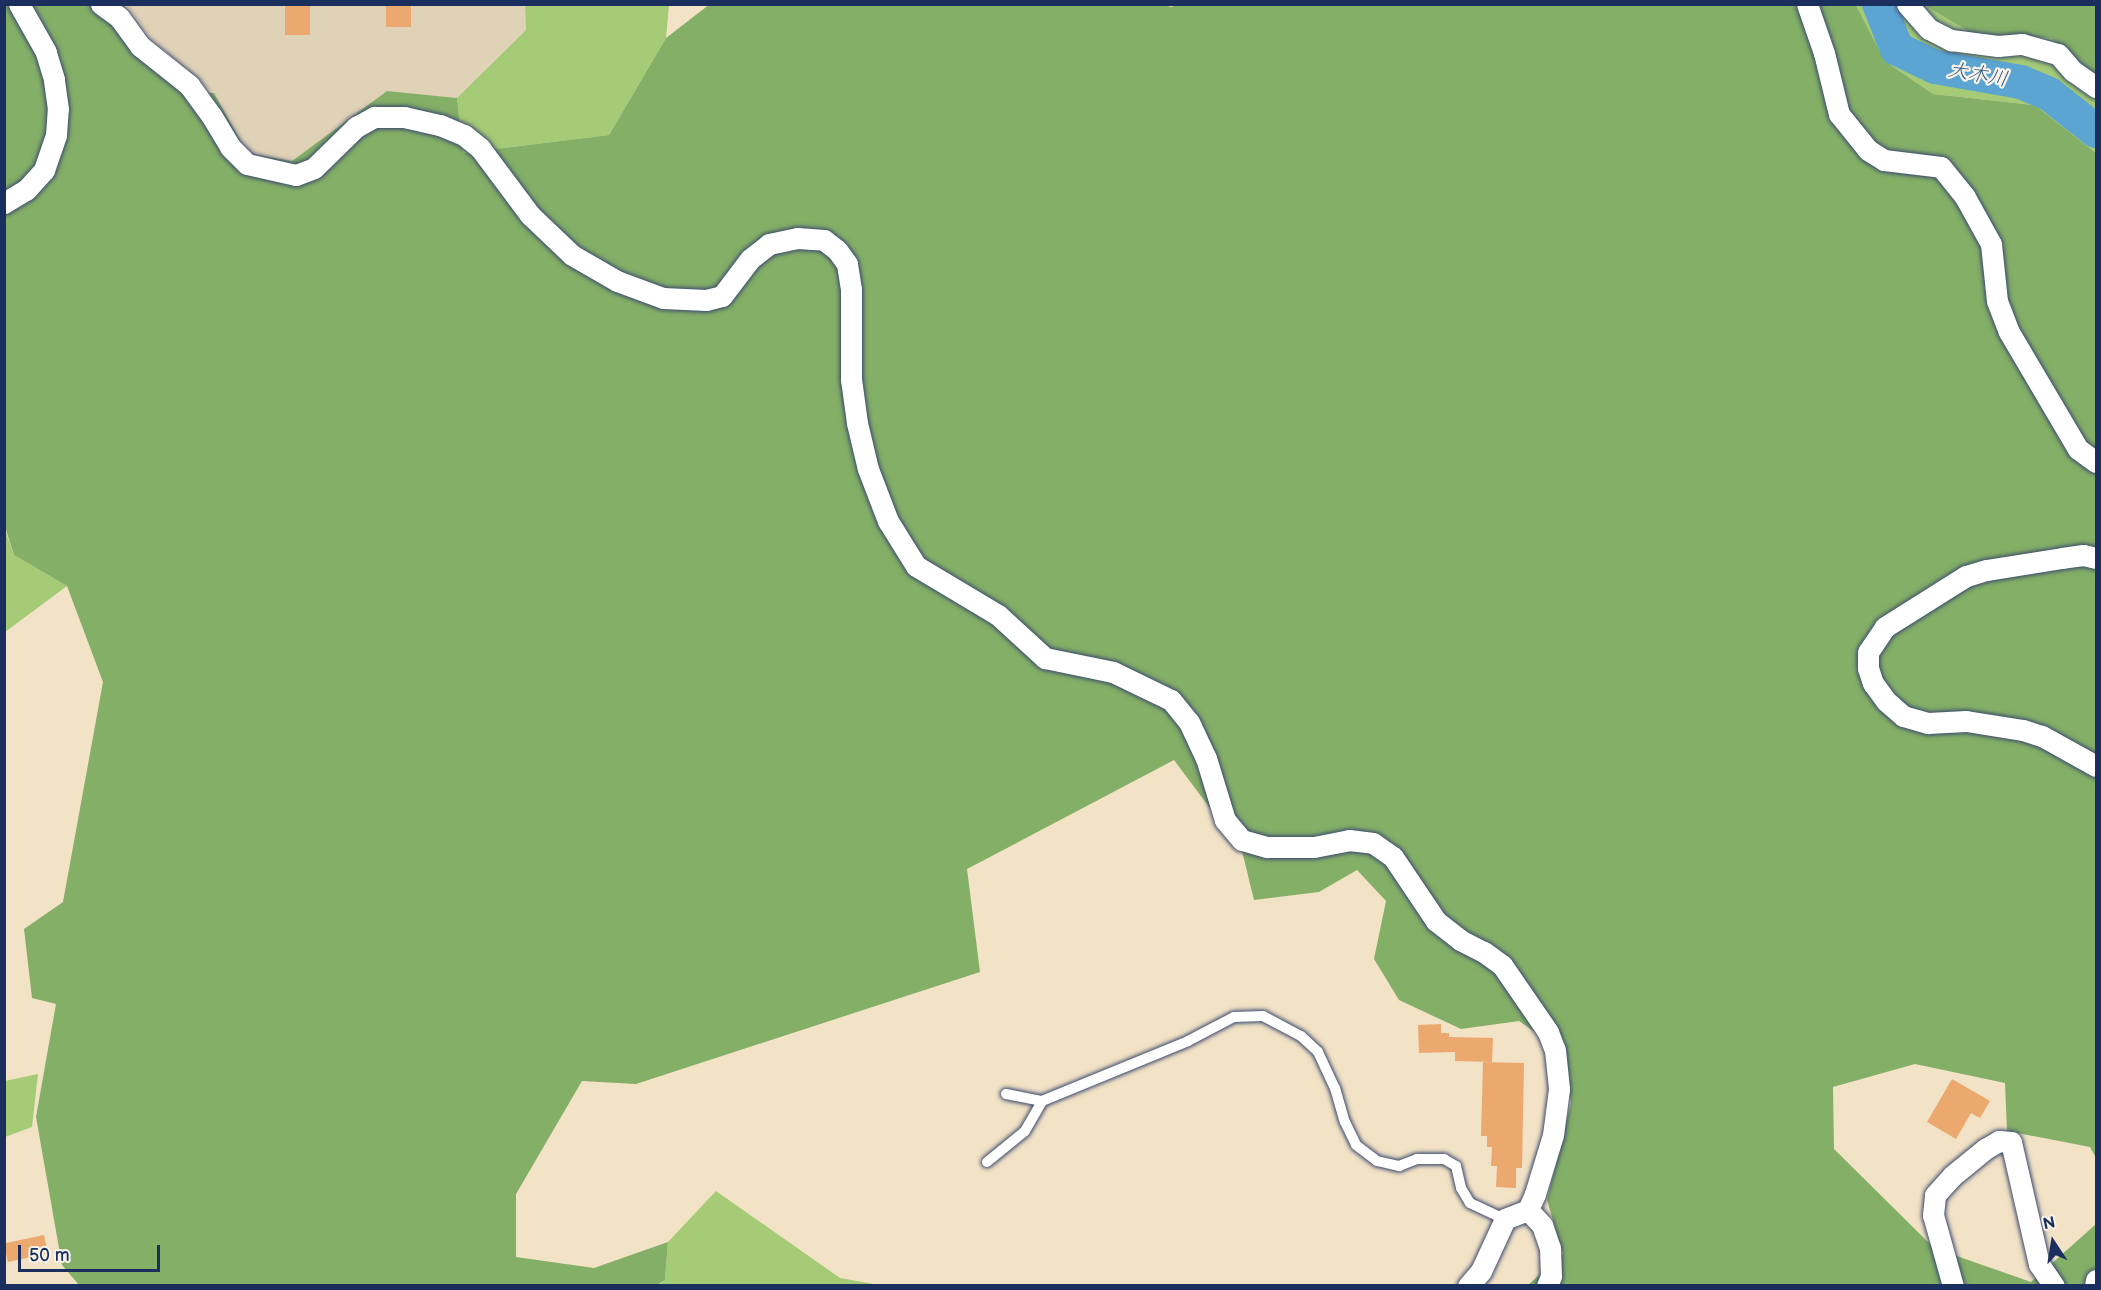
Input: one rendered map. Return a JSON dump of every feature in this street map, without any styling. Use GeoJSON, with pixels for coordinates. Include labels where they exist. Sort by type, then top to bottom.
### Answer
{"type":"FeatureCollection","features":[{"type":"Feature","properties":{"kind":"street"},"geometry":{"type":"LineString","coordinates":[[4,203],[26,190],[44,170],[52,148],[58,109],[54,79],[46,52],[19,4]]}},
{"type":"Feature","properties":{"kind":"street"},"geometry":{"type":"LineString","coordinates":[[101,4],[119,17],[140,46],[189,85],[211,115],[230,147],[248,164],[266,170],[296,175],[314,168],[356,127],[374,117],[404,117],[440,125],[464,135],[480,148],[530,215],[572,255],[617,281],[663,298],[706,300],[722,296],[750,259],[770,244],[797,238],[824,240],[837,250],[847,264],[850,289],[850,379],[868,469],[888,520],[916,566],[998,615],[1045,658],[1113,672],[1171,700],[1189,722],[1206,758],[1225,820],[1242,840],[1266,847],[1314,847],[1349,840],[1373,843],[1393,857],[1436,921],[1460,940],[1502,964],[1548,1032],[1555,1050],[1559,1089],[1553,1135],[1528,1210]]}},
{"type":"Feature","properties":{"kind":"street"},"geometry":{"type":"LineString","coordinates":[[1807,4],[1824,53],[1839,114],[1868,150],[1884,160],[1941,167],[1965,197],[1991,244],[1997,302],[2009,332],[2078,449],[2092,461],[2097,462]]}},
{"type":"Feature","properties":{"kind":"street"},"geometry":{"type":"LineString","coordinates":[[1907,4],[1929,29],[1951,40],[1998,46],[2022,44],[2058,54],[2073,70],[2097,87]]}},
{"type":"Feature","properties":{"kind":"street"},"geometry":{"type":"LineString","coordinates":[[2097,558],[2083,555],[1986,570],[1966,576],[1885,627],[1868,652],[1868,668],[1873,683],[1886,701],[1903,716],[1928,723],[1966,721],[2023,730],[2042,736],[2097,766]]}},
{"type":"Feature","properties":{"kind":"street"},"geometry":{"type":"LineString","coordinates":[[1953,1286],[1934,1215],[1935,1195],[1952,1176],[2000,1141],[2011,1142],[2039,1264],[2054,1286]]}},
{"type":"Feature","properties":{"kind":"street"},"geometry":{"type":"LineString","coordinates":[[1468,1286],[1481,1271],[1505,1219],[1528,1210]]}},
{"type":"Feature","properties":{"kind":"street"},"geometry":{"type":"LineString","coordinates":[[1528,1210],[1542,1225],[1550,1248],[1551,1276],[1547,1286]]}},
{"type":"Feature","properties":{"kind":"street"},"geometry":{"type":"LineString","coordinates":[[2095,1286],[2097,1280]]}},
{"type":"Feature","properties":{"kind":"lane"},"geometry":{"type":"LineString","coordinates":[[1006,1094],[1042,1101],[1188,1041],[1234,1017],[1263,1016],[1301,1036],[1318,1053],[1335,1088],[1345,1122],[1356,1145],[1377,1161],[1399,1166],[1417,1159],[1444,1159],[1456,1166],[1461,1188],[1470,1203],[1505,1219]]}},
{"type":"Feature","properties":{"kind":"lane"},"geometry":{"type":"LineString","coordinates":[[987,1162],[1025,1131],[1042,1101]]}},
{"type":"Feature","properties":{"kind":"shaded area"},"geometry":{"type":"Polygon","coordinates":[[[127,5],[525,5],[526,30],[457,98],[387,91],[292,161],[247,153],[214,93],[152,39],[127,5]]]}},
{"type":"Feature","properties":{"kind":"green space"},"geometry":{"type":"Polygon","coordinates":[[[710,4],[1158,4],[1172,7],[1175,4],[1856,5],[1885,61],[1933,94],[2035,105],[2096,153],[2096,1158],[2090,1147],[2007,1131],[2005,1083],[1915,1064],[1833,1087],[1834,1149],[1934,1248],[2031,1282],[2096,1224],[2096,1285],[1528,1285],[1563,1254],[1547,1200],[1571,1103],[1564,1052],[1519,1021],[1461,1029],[1399,1000],[1374,959],[1386,901],[1357,870],[1319,892],[1254,900],[1242,851],[1174,760],[967,869],[980,972],[636,1084],[582,1081],[516,1194],[516,1257],[594,1268],[668,1242],[665,1280],[657,1285],[79,1285],[62,1265],[36,1117],[56,1004],[32,998],[24,929],[63,902],[103,682],[67,586],[14,555],[5,527],[4,5],[118,5],[120,34],[180,92],[214,93],[247,153],[292,161],[387,91],[457,98],[463,153],[609,135],[666,38],[710,4]]]}},
{"type":"Feature","properties":{"kind":"green space"},"geometry":{"type":"Polygon","coordinates":[[[525,5],[669,5],[666,38],[609,135],[463,153],[457,98],[526,30],[525,5]]]}},
{"type":"Feature","properties":{"kind":"green space"},"geometry":{"type":"Polygon","coordinates":[[[1856,5],[1924,5],[1973,34],[2051,38],[2096,77],[2096,153],[2035,105],[1933,94],[1885,61],[1856,5]]]}},
{"type":"Feature","properties":{"kind":"green space"},"geometry":{"type":"Polygon","coordinates":[[[1924,5],[2096,5],[2096,77],[2051,38],[1973,34],[1924,5]]]}},
{"type":"Feature","properties":{"kind":"green space"},"geometry":{"type":"Polygon","coordinates":[[[4,527],[14,555],[67,586],[5,632],[4,527]]]}},
{"type":"Feature","properties":{"kind":"green space"},"geometry":{"type":"Polygon","coordinates":[[[38,1074],[32,1127],[5,1137],[5,1081],[38,1074]]]}},
{"type":"Feature","properties":{"kind":"green space"},"geometry":{"type":"Polygon","coordinates":[[[716,1191],[840,1278],[879,1285],[657,1286],[665,1280],[668,1242],[716,1191]]]}},
{"type":"Feature","properties":{"kind":"building"},"geometry":{"type":"Polygon","coordinates":[[[285,4],[310,4],[310,35],[285,35],[285,4]]]}},
{"type":"Feature","properties":{"kind":"building"},"geometry":{"type":"Polygon","coordinates":[[[386,4],[411,4],[411,27],[386,27],[386,4]]]}},
{"type":"Feature","properties":{"kind":"building"},"geometry":{"type":"Polygon","coordinates":[[[1441,1024],[1441,1033],[1449,1033],[1449,1037],[1493,1038],[1492,1062],[1455,1061],[1455,1052],[1419,1053],[1418,1025],[1441,1024]]]}},
{"type":"Feature","properties":{"kind":"building"},"geometry":{"type":"Polygon","coordinates":[[[1483,1062],[1524,1063],[1522,1168],[1516,1168],[1516,1188],[1496,1187],[1497,1166],[1491,1166],[1492,1147],[1487,1147],[1487,1136],[1481,1136],[1483,1062]]]}},
{"type":"Feature","properties":{"kind":"building"},"geometry":{"type":"Polygon","coordinates":[[[1952,1079],[1990,1101],[1980,1118],[1971,1113],[1956,1139],[1927,1122],[1952,1079]]]}},
{"type":"Feature","properties":{"kind":"building"},"geometry":{"type":"Polygon","coordinates":[[[44,1235],[48,1254],[8,1262],[4,1244],[44,1235]]]}},
{"type":"Feature","properties":{"kind":"waterway","name":"大木川"},"geometry":{"type":"LineString","coordinates":[[1879,4],[1897,49],[1935,67],[2021,82],[2049,94],[2096,131]]}}]}
